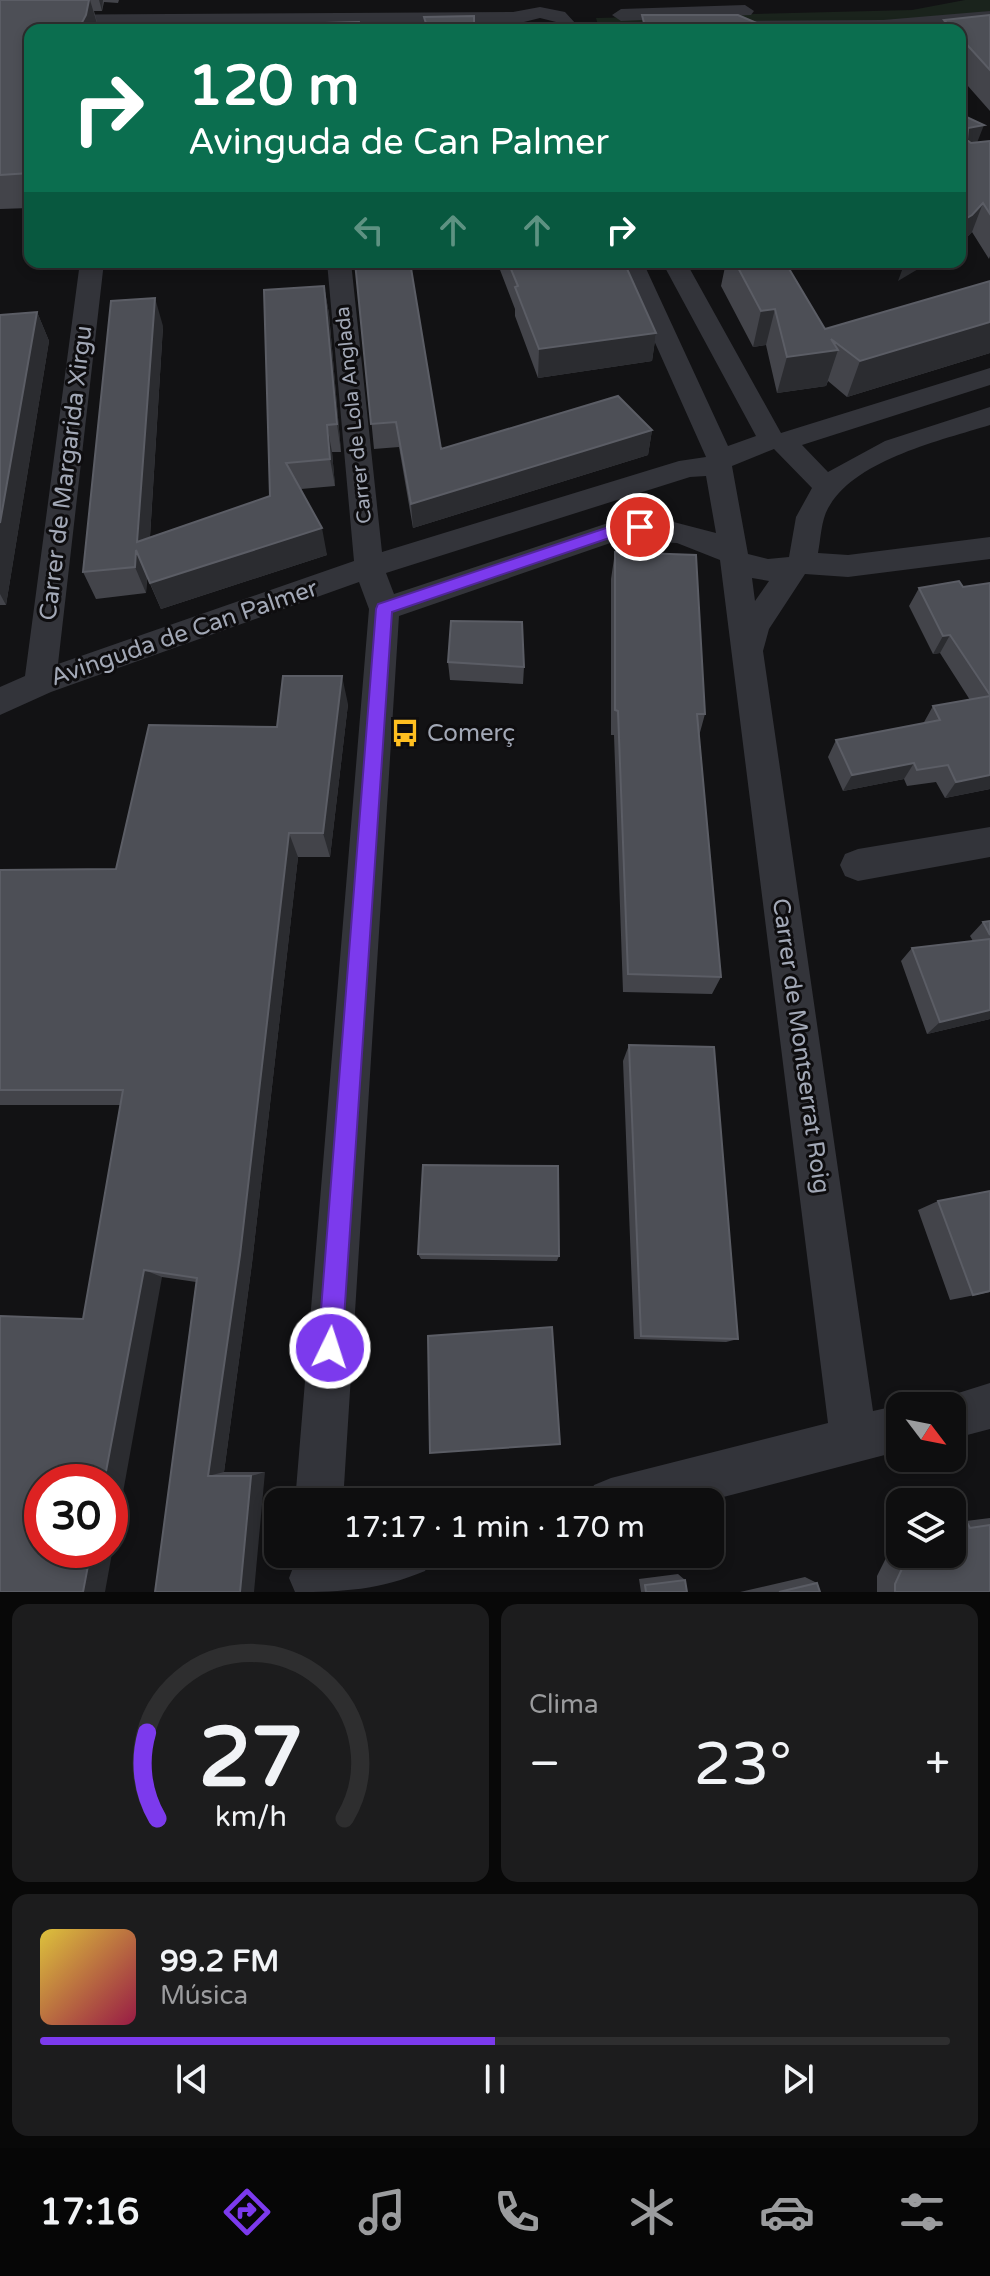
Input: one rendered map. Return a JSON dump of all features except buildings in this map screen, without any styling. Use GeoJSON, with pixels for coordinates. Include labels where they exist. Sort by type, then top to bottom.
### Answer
{"type":"FeatureCollection","features":[{"type":"Feature","properties":{"kind":"street"},"geometry":{"type":"LineString","coordinates":[[0,21],[515,24],[533,6],[561,24]]}},
{"type":"Feature","properties":{"kind":"street"},"geometry":{"type":"LineString","coordinates":[[593,24],[838,7]]}},
{"type":"Feature","properties":{"kind":"street"},"geometry":{"type":"LineString","coordinates":[[907,24],[990,17]]}},
{"type":"Feature","properties":{"kind":"street"},"geometry":{"type":"LineString","coordinates":[[967,19],[982,36]]}},
{"type":"Feature","properties":{"kind":"street"},"geometry":{"type":"LineString","coordinates":[[0,35],[24,35]]}},
{"type":"Feature","properties":{"kind":"street","name":"Carrer de Margarida Xirgu"},"geometry":{"type":"LineString","coordinates":[[40,683],[91,268]]}},
{"type":"Feature","properties":{"kind":"street","name":"Carrer de Lola Anglada"},"geometry":{"type":"LineString","coordinates":[[340,268],[369,567]]}},
{"type":"Feature","properties":{"kind":"street","name":"Carrer de Montserrat Roig"},"geometry":{"type":"LineString","coordinates":[[634,268],[717,457],[734,558],[854,1440]]}},
{"type":"Feature","properties":{"kind":"street"},"geometry":{"type":"LineString","coordinates":[[677,268],[777,441],[827,487],[881,451],[990,416]]}},
{"type":"Feature","properties":{"kind":"street"},"geometry":{"type":"LineString","coordinates":[[777,441],[990,376]]}},
{"type":"Feature","properties":{"kind":"street","name":"Avinguda de Can Palmer"},"geometry":{"type":"LineString","coordinates":[[0,702],[40,683],[369,567],[717,457],[777,441]]}},
{"type":"Feature","properties":{"kind":"street","name":"Carrer de Montserrat Roig"},"geometry":{"type":"LineString","coordinates":[[747,652],[755,626],[790,573],[816,503],[827,487]]}},
{"type":"Feature","properties":{"kind":"street"},"geometry":{"type":"LineString","coordinates":[[384,609],[617,530],[658,528],[681,532],[734,558],[803,578],[848,566],[990,548]]}},
{"type":"Feature","properties":{"kind":"street"},"geometry":{"type":"LineString","coordinates":[[320,1488],[384,609],[369,567]]}},
{"type":"Feature","properties":{"kind":"street"},"geometry":{"type":"LineString","coordinates":[[858,865],[990,842]]}},
{"type":"Feature","properties":{"kind":"street"},"geometry":{"type":"LineString","coordinates":[[966,1412],[990,1406]]}},
{"type":"Feature","properties":{"kind":"street"},"geometry":{"type":"LineString","coordinates":[[666,1488],[886,1432]]}},
{"type":"Feature","properties":{"kind":"street"},"geometry":{"type":"LineString","coordinates":[[314,1575],[345,1568]]}},
{"type":"Feature","properties":{"kind":"shaded area"},"geometry":{"type":"Polygon","coordinates":[[[965,0],[990,0],[990,11],[918,21],[598,24],[596,18],[912,10],[965,0]]]}},
{"type":"Feature","properties":{"kind":"shaded area"},"geometry":{"type":"Polygon","coordinates":[[[484,22],[484,24],[161,24],[484,22]]]}},
{"type":"Feature","properties":{"kind":"shaded area"},"geometry":{"type":"Polygon","coordinates":[[[0,25],[24,25],[24,29],[0,25]]]}},
{"type":"Feature","properties":{"kind":"place","name":"Comerç"},"geometry":{"type":"Point","coordinates":[405,733]}},
{"type":"Feature","properties":{"kind":"route"},"geometry":{"type":"LineString","coordinates":[[330,1348],[384,609],[617,530],[640,527]]}}]}
